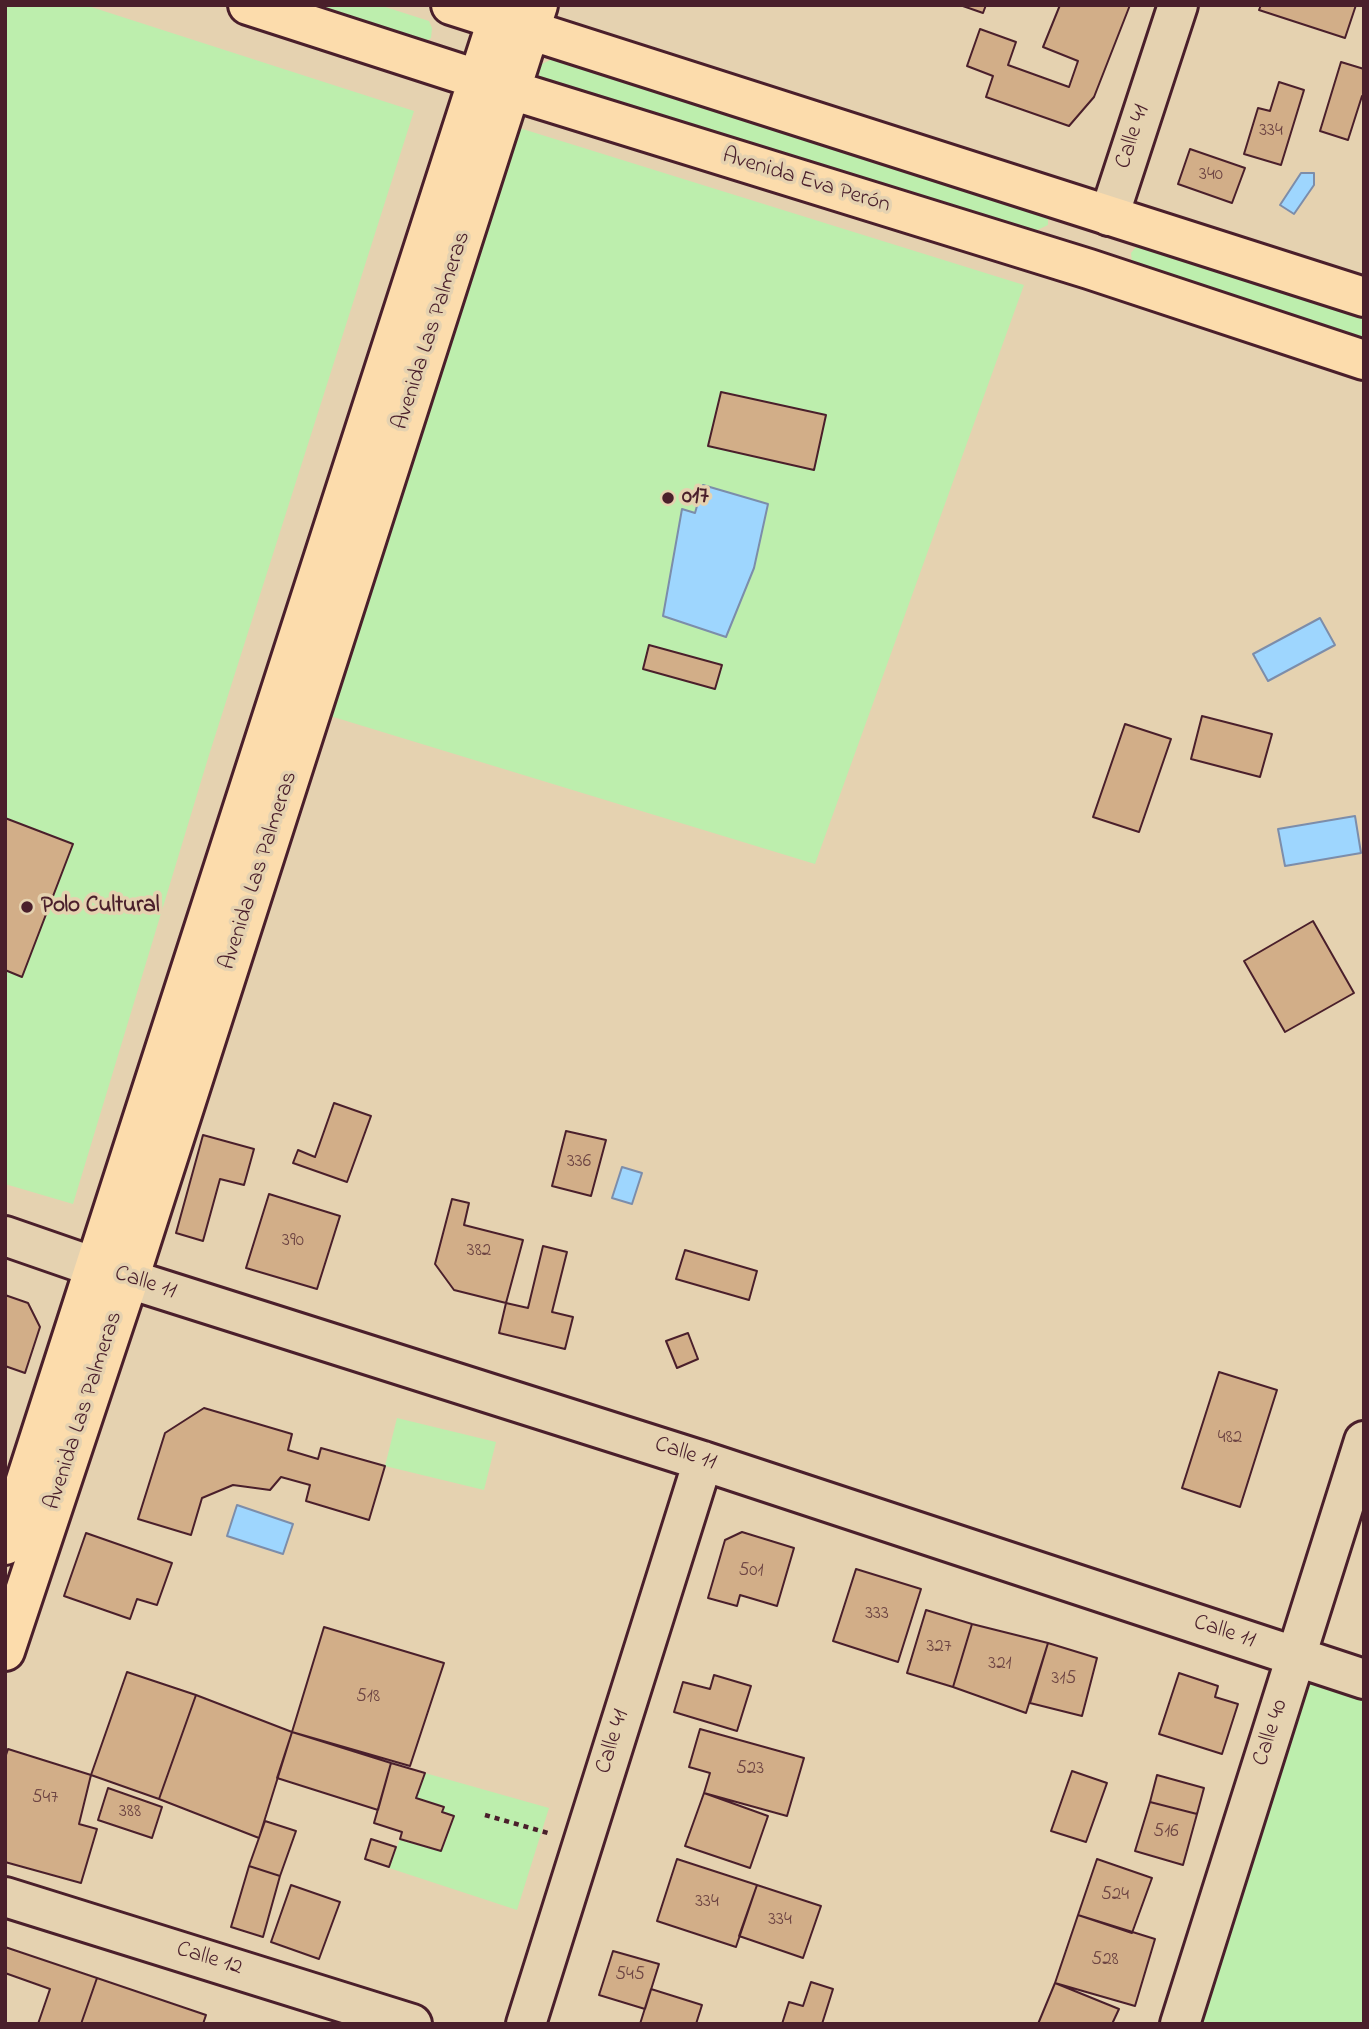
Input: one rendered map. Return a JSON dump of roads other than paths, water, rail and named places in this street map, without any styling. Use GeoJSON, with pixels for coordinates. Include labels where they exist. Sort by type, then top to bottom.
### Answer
{"type":"FeatureCollection","features":[{"type":"Feature","properties":{"kind":"main road","name":"Avenida Eva Perón"},"geometry":{"type":"LineString","coordinates":[[248,5],[495,85],[1089,269],[1364,360]]}},
{"type":"Feature","properties":{"kind":"main road"},"geometry":{"type":"LineString","coordinates":[[451,5],[517,15],[1109,216],[1364,297]]}},
{"type":"Feature","properties":{"kind":"main road","name":"Avenida Las Palmeras"},"geometry":{"type":"LineString","coordinates":[[5,1651],[112,1273],[517,15]]}},
{"type":"Feature","properties":{"kind":"main road","name":"Calle 41"},"geometry":{"type":"LineString","coordinates":[[1089,269],[1109,216]]}},
{"type":"Feature","properties":{"kind":"main road","name":"Avenida Las Palmeras"},"geometry":{"type":"LineString","coordinates":[[5,1545],[112,1273]]}},
{"type":"Feature","properties":{"kind":"street","name":"Calle 41"},"geometry":{"type":"LineString","coordinates":[[1109,216],[1178,5]]}},
{"type":"Feature","properties":{"kind":"street","name":"Calle 11"},"geometry":{"type":"LineString","coordinates":[[5,1237],[703,1461],[1364,1679]]}},
{"type":"Feature","properties":{"kind":"street","name":"Calle 40"},"geometry":{"type":"LineString","coordinates":[[1180,2024],[1364,1441]]}},
{"type":"Feature","properties":{"kind":"street","name":"Calle 41"},"geometry":{"type":"LineString","coordinates":[[526,2024],[703,1461]]}},
{"type":"Feature","properties":{"kind":"street","name":"Calle 12"},"geometry":{"type":"LineString","coordinates":[[5,1897],[412,2024]]}},
{"type":"Feature","properties":{"kind":"water"},"geometry":{"type":"Polygon","coordinates":[[[1301,173],[1314,173],[1314,185],[1294,214],[1280,205],[1301,173]]]}},
{"type":"Feature","properties":{"kind":"water"},"geometry":{"type":"Polygon","coordinates":[[[703,485],[768,504],[754,568],[726,637],[663,616],[682,509],[695,513],[703,485]]]}},
{"type":"Feature","properties":{"kind":"water"},"geometry":{"type":"Polygon","coordinates":[[[1320,618],[1335,645],[1268,681],[1253,654],[1320,618]]]}},
{"type":"Feature","properties":{"kind":"water"},"geometry":{"type":"Polygon","coordinates":[[[1355,816],[1361,853],[1285,866],[1278,829],[1355,816]]]}},
{"type":"Feature","properties":{"kind":"water"},"geometry":{"type":"Polygon","coordinates":[[[622,1167],[642,1173],[632,1204],[612,1198],[622,1167]]]}},
{"type":"Feature","properties":{"kind":"water"},"geometry":{"type":"Polygon","coordinates":[[[237,1505],[293,1524],[283,1554],[227,1536],[237,1505]]]}},
{"type":"Feature","properties":{"kind":"place","name":"017"},"geometry":{"type":"Point","coordinates":[668,498]}},
{"type":"Feature","properties":{"kind":"place","name":"Polo Cultural"},"geometry":{"type":"Point","coordinates":[27,907]}}]}
